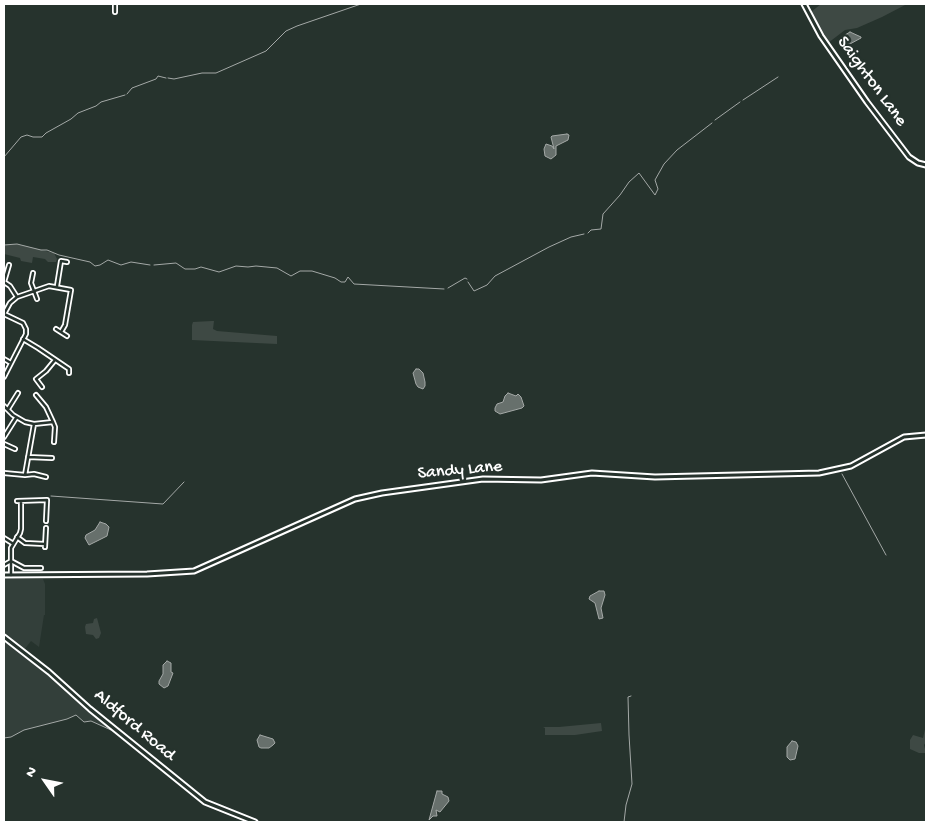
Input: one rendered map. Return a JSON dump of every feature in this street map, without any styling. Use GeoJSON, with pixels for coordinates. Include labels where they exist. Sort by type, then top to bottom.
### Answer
{"type":"FeatureCollection","features":[{"type":"Feature","properties":{"kind":"street"},"geometry":{"type":"LineString","coordinates":[[115,4],[115,12]]}},
{"type":"Feature","properties":{"kind":"street","name":"Saighton Lane"},"geometry":{"type":"LineString","coordinates":[[804,4],[821,36],[867,102],[909,157],[915,162],[926,165]]}},
{"type":"Feature","properties":{"kind":"street"},"geometry":{"type":"LineString","coordinates":[[57,286],[60,260],[66,262]]}},
{"type":"Feature","properties":{"kind":"street"},"geometry":{"type":"LineString","coordinates":[[9,267],[4,282],[16,297]]}},
{"type":"Feature","properties":{"kind":"street"},"geometry":{"type":"LineString","coordinates":[[33,273],[34,291],[37,299]]}},
{"type":"Feature","properties":{"kind":"street"},"geometry":{"type":"LineString","coordinates":[[4,377],[26,334],[25,326],[4,314],[16,297],[49,286],[73,290],[65,325],[61,332]]}},
{"type":"Feature","properties":{"kind":"street"},"geometry":{"type":"LineString","coordinates":[[56,329],[67,336]]}},
{"type":"Feature","properties":{"kind":"street"},"geometry":{"type":"LineString","coordinates":[[23,339],[69,369]]}},
{"type":"Feature","properties":{"kind":"street"},"geometry":{"type":"LineString","coordinates":[[4,359],[11,363]]}},
{"type":"Feature","properties":{"kind":"street"},"geometry":{"type":"LineString","coordinates":[[42,387],[35,377],[46,371],[55,360]]}},
{"type":"Feature","properties":{"kind":"street"},"geometry":{"type":"LineString","coordinates":[[8,409],[16,394]]}},
{"type":"Feature","properties":{"kind":"street"},"geometry":{"type":"LineString","coordinates":[[36,395],[46,407],[56,427],[54,442]]}},
{"type":"Feature","properties":{"kind":"street"},"geometry":{"type":"LineString","coordinates":[[4,406],[16,418],[34,424],[53,422]]}},
{"type":"Feature","properties":{"kind":"street"},"geometry":{"type":"LineString","coordinates":[[4,437],[16,418]]}},
{"type":"Feature","properties":{"kind":"street"},"geometry":{"type":"LineString","coordinates":[[26,475],[34,424]]}},
{"type":"Feature","properties":{"kind":"street","name":"Sandy Lane"},"geometry":{"type":"LineString","coordinates":[[4,575],[148,574],[194,571],[355,499],[382,493],[484,479],[541,480],[592,473],[655,477],[820,473],[851,466],[904,437],[926,435]]}},
{"type":"Feature","properties":{"kind":"street"},"geometry":{"type":"LineString","coordinates":[[4,444],[14,448]]}},
{"type":"Feature","properties":{"kind":"street"},"geometry":{"type":"LineString","coordinates":[[28,457],[52,458]]}},
{"type":"Feature","properties":{"kind":"street"},"geometry":{"type":"LineString","coordinates":[[4,473],[34,474],[45,477],[44,473]]}},
{"type":"Feature","properties":{"kind":"street"},"geometry":{"type":"LineString","coordinates":[[11,574],[12,543],[21,529],[19,501],[48,499],[46,521]]}},
{"type":"Feature","properties":{"kind":"street"},"geometry":{"type":"LineString","coordinates":[[17,537],[25,543],[45,546],[46,528]]}},
{"type":"Feature","properties":{"kind":"street"},"geometry":{"type":"LineString","coordinates":[[4,538],[12,543]]}},
{"type":"Feature","properties":{"kind":"street"},"geometry":{"type":"LineString","coordinates":[[4,565],[11,561]]}},
{"type":"Feature","properties":{"kind":"street"},"geometry":{"type":"LineString","coordinates":[[11,561],[24,568],[41,568]]}},
{"type":"Feature","properties":{"kind":"street","name":"Aldford Road"},"geometry":{"type":"LineString","coordinates":[[4,637],[205,802],[255,822]]}},
{"type":"Feature","properties":{"kind":"shaded area"},"geometry":{"type":"Polygon","coordinates":[[[821,4],[907,4],[857,28],[845,30],[828,43],[811,12],[821,4]]]}},
{"type":"Feature","properties":{"kind":"shaded area"},"geometry":{"type":"Polygon","coordinates":[[[850,32],[861,38],[848,45],[838,43],[840,38],[850,32]]]}},
{"type":"Feature","properties":{"kind":"shaded area"},"geometry":{"type":"Polygon","coordinates":[[[569,135],[568,140],[556,146],[556,155],[551,159],[545,156],[544,149],[546,144],[554,149],[552,136],[569,135]]]}},
{"type":"Feature","properties":{"kind":"shaded area"},"geometry":{"type":"Polygon","coordinates":[[[17,244],[54,253],[57,259],[56,262],[48,262],[45,259],[33,257],[32,263],[4,254],[4,245],[17,244]]]}},
{"type":"Feature","properties":{"kind":"shaded area"},"geometry":{"type":"Polygon","coordinates":[[[214,321],[213,329],[217,331],[277,336],[277,344],[192,340],[193,322],[214,321]]]}},
{"type":"Feature","properties":{"kind":"shaded area"},"geometry":{"type":"Polygon","coordinates":[[[416,369],[423,373],[425,386],[423,389],[416,384],[413,373],[416,369]]]}},
{"type":"Feature","properties":{"kind":"shaded area"},"geometry":{"type":"Polygon","coordinates":[[[508,393],[516,396],[518,394],[524,406],[500,414],[495,411],[495,408],[497,404],[503,402],[508,393]]]}},
{"type":"Feature","properties":{"kind":"shaded area"},"geometry":{"type":"Polygon","coordinates":[[[100,522],[109,527],[107,536],[89,545],[85,538],[86,535],[95,530],[100,522]]]}},
{"type":"Feature","properties":{"kind":"shaded area"},"geometry":{"type":"Polygon","coordinates":[[[4,579],[43,579],[45,584],[45,615],[39,647],[31,641],[24,650],[4,635],[4,579]]]}},
{"type":"Feature","properties":{"kind":"shaded area"},"geometry":{"type":"Polygon","coordinates":[[[599,591],[604,591],[605,595],[601,608],[603,618],[599,619],[595,603],[589,599],[590,596],[599,591]]]}},
{"type":"Feature","properties":{"kind":"shaded area"},"geometry":{"type":"Polygon","coordinates":[[[97,618],[101,633],[99,638],[96,639],[93,635],[86,634],[85,627],[86,624],[93,623],[94,619],[97,618]]]}},
{"type":"Feature","properties":{"kind":"shaded area"},"geometry":{"type":"Polygon","coordinates":[[[4,640],[49,674],[111,730],[91,721],[84,722],[76,715],[24,730],[11,737],[4,738],[4,640]]]}},
{"type":"Feature","properties":{"kind":"shaded area"},"geometry":{"type":"Polygon","coordinates":[[[167,661],[171,663],[171,672],[173,673],[168,686],[164,688],[159,684],[159,681],[163,674],[163,665],[167,661]]]}},
{"type":"Feature","properties":{"kind":"shaded area"},"geometry":{"type":"Polygon","coordinates":[[[601,723],[602,731],[575,735],[545,735],[545,728],[543,727],[559,727],[601,723]]]}},
{"type":"Feature","properties":{"kind":"shaded area"},"geometry":{"type":"Polygon","coordinates":[[[926,725],[926,742],[924,745],[926,753],[919,753],[910,749],[910,740],[913,735],[923,738],[926,725]]]}},
{"type":"Feature","properties":{"kind":"shaded area"},"geometry":{"type":"Polygon","coordinates":[[[260,735],[273,739],[275,743],[269,748],[259,747],[257,740],[260,735]]]}},
{"type":"Feature","properties":{"kind":"shaded area"},"geometry":{"type":"Polygon","coordinates":[[[792,741],[796,742],[798,746],[795,759],[790,760],[787,757],[787,747],[792,741]]]}},
{"type":"Feature","properties":{"kind":"shaded area"},"geometry":{"type":"Polygon","coordinates":[[[437,791],[442,791],[442,794],[448,797],[449,801],[440,812],[436,810],[437,816],[433,816],[429,820],[437,791]]]}},
{"type":"Feature","properties":{"kind":"waterway"},"geometry":{"type":"LineString","coordinates":[[168,78],[174,79],[202,73],[216,73],[266,51],[286,31],[361,4]]}},
{"type":"Feature","properties":{"kind":"waterway"},"geometry":{"type":"LineString","coordinates":[[127,94],[132,88],[156,79],[158,76],[166,78]]}},
{"type":"Feature","properties":{"kind":"waterway"},"geometry":{"type":"LineString","coordinates":[[743,100],[778,77]]}},
{"type":"Feature","properties":{"kind":"waterway"},"geometry":{"type":"LineString","coordinates":[[4,157],[21,137],[27,135],[42,137],[78,113],[101,102],[125,95]]}},
{"type":"Feature","properties":{"kind":"waterway"},"geometry":{"type":"LineString","coordinates":[[715,120],[740,102]]}},
{"type":"Feature","properties":{"kind":"waterway"},"geometry":{"type":"LineString","coordinates":[[588,233],[591,230],[601,229],[603,214],[629,182],[639,173],[655,195],[658,189],[655,180],[664,164],[677,150],[712,123]]}},
{"type":"Feature","properties":{"kind":"waterway"},"geometry":{"type":"LineString","coordinates":[[468,282],[474,291],[487,285],[495,276],[549,247],[571,237],[584,234]]}},
{"type":"Feature","properties":{"kind":"waterway"},"geometry":{"type":"LineString","coordinates":[[4,245],[17,244],[47,250],[59,255],[90,262],[95,266],[108,260],[121,265],[131,262],[150,265]]}},
{"type":"Feature","properties":{"kind":"waterway"},"geometry":{"type":"LineString","coordinates":[[154,265],[176,263],[185,269],[201,267],[219,272],[236,266],[256,266],[277,268],[291,276],[300,271],[312,271],[335,278],[341,282],[345,282],[348,277],[354,284],[444,289]]}},
{"type":"Feature","properties":{"kind":"waterway"},"geometry":{"type":"LineString","coordinates":[[448,288],[465,278],[467,279]]}},
{"type":"Feature","properties":{"kind":"waterway"},"geometry":{"type":"LineString","coordinates":[[842,474],[886,555]]}},
{"type":"Feature","properties":{"kind":"waterway"},"geometry":{"type":"LineString","coordinates":[[51,496],[163,504],[184,482]]}},
{"type":"Feature","properties":{"kind":"waterway"},"geometry":{"type":"LineString","coordinates":[[624,822],[626,805],[632,784],[628,697],[631,696]]}},
{"type":"Feature","properties":{"kind":"waterway"},"geometry":{"type":"LineString","coordinates":[[4,738],[11,737],[24,730],[76,715],[84,722],[91,721],[111,730]]}}]}
